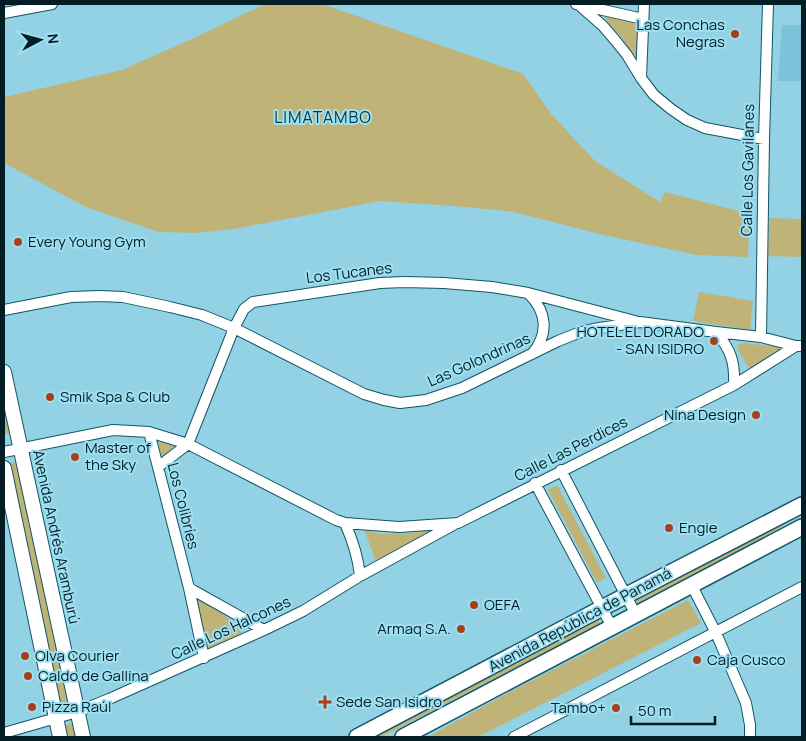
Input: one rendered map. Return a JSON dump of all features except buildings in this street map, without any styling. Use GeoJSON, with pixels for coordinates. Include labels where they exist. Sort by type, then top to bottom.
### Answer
{"type":"FeatureCollection","features":[{"type":"Feature","properties":{"kind":"main road","name":"Avenida Andrés Aramburú"},"geometry":{"type":"LineString","coordinates":[[4,372],[83,737]]}},
{"type":"Feature","properties":{"kind":"main road"},"geometry":{"type":"LineString","coordinates":[[4,468],[60,737]]}},
{"type":"Feature","properties":{"kind":"main road","name":"Avenida República de Panamá"},"geometry":{"type":"LineString","coordinates":[[358,737],[802,505]]}},
{"type":"Feature","properties":{"kind":"main road","name":"Avenida República de Panamá"},"geometry":{"type":"LineString","coordinates":[[403,737],[802,527]]}},
{"type":"Feature","properties":{"kind":"street"},"geometry":{"type":"LineString","coordinates":[[4,13],[52,4]]}},
{"type":"Feature","properties":{"kind":"street"},"geometry":{"type":"LineString","coordinates":[[578,4],[643,19]]}},
{"type":"Feature","properties":{"kind":"street"},"geometry":{"type":"LineString","coordinates":[[578,4],[603,26],[627,55],[640,78],[654,95],[671,109],[687,120],[705,128],[764,139]]}},
{"type":"Feature","properties":{"kind":"street"},"geometry":{"type":"LineString","coordinates":[[640,78],[644,4]]}},
{"type":"Feature","properties":{"kind":"street","name":"Calle Los Gavilanes"},"geometry":{"type":"LineString","coordinates":[[761,337],[768,4]]}},
{"type":"Feature","properties":{"kind":"street","name":"Los Tucanes"},"geometry":{"type":"LineString","coordinates":[[188,444],[234,328],[244,309],[252,302],[380,283],[444,283],[492,287],[528,293],[640,322]]}},
{"type":"Feature","properties":{"kind":"street"},"geometry":{"type":"LineString","coordinates":[[528,293],[536,300],[543,318],[544,328],[538,347],[532,355]]}},
{"type":"Feature","properties":{"kind":"street","name":"Las Golondrinas"},"geometry":{"type":"LineString","coordinates":[[4,310],[71,298],[112,296],[170,307],[202,315],[234,328],[364,394],[400,403],[426,400],[462,388],[558,341],[585,331],[640,322],[761,337],[799,346]]}},
{"type":"Feature","properties":{"kind":"street"},"geometry":{"type":"LineString","coordinates":[[716,332],[725,343],[731,356],[734,370],[734,385]]}},
{"type":"Feature","properties":{"kind":"street","name":"Calle Las Perdices"},"geometry":{"type":"LineString","coordinates":[[4,452],[114,430],[149,432],[188,444],[345,523],[399,527],[458,522],[734,385],[799,346]]}},
{"type":"Feature","properties":{"kind":"street","name":"Los Colibríes"},"geometry":{"type":"LineString","coordinates":[[149,432],[189,588],[204,658]]}},
{"type":"Feature","properties":{"kind":"street"},"geometry":{"type":"LineString","coordinates":[[158,467],[188,444]]}},
{"type":"Feature","properties":{"kind":"street"},"geometry":{"type":"LineString","coordinates":[[561,470],[636,615]]}},
{"type":"Feature","properties":{"kind":"street"},"geometry":{"type":"LineString","coordinates":[[536,483],[612,627]]}},
{"type":"Feature","properties":{"kind":"street","name":"Calle Los Halcones"},"geometry":{"type":"LineString","coordinates":[[4,733],[77,712],[204,658],[303,611],[360,576],[458,522]]}},
{"type":"Feature","properties":{"kind":"street"},"geometry":{"type":"LineString","coordinates":[[345,523],[354,543],[360,576]]}},
{"type":"Feature","properties":{"kind":"street"},"geometry":{"type":"LineString","coordinates":[[692,586],[716,633],[746,703],[750,737]]}},
{"type":"Feature","properties":{"kind":"street"},"geometry":{"type":"LineString","coordinates":[[189,588],[264,630]]}},
{"type":"Feature","properties":{"kind":"street"},"geometry":{"type":"LineString","coordinates":[[514,737],[802,588]]}},
{"type":"Feature","properties":{"kind":"shaded area"},"geometry":{"type":"Polygon","coordinates":[[[265,4],[322,4],[523,74],[552,115],[595,161],[660,202],[665,192],[750,214],[748,257],[697,255],[599,234],[508,211],[380,201],[234,229],[196,233],[158,232],[86,207],[4,163],[4,97],[122,70],[265,4]]]}},
{"type":"Feature","properties":{"kind":"shaded area"},"geometry":{"type":"Polygon","coordinates":[[[603,16],[640,21],[638,62],[622,38],[603,16]]]}},
{"type":"Feature","properties":{"kind":"shaded area"},"geometry":{"type":"Polygon","coordinates":[[[782,25],[802,25],[802,81],[778,81],[782,25]]]}},
{"type":"Feature","properties":{"kind":"shaded area"},"geometry":{"type":"Polygon","coordinates":[[[769,218],[802,219],[802,257],[768,256],[769,218]]]}},
{"type":"Feature","properties":{"kind":"shaded area"},"geometry":{"type":"Polygon","coordinates":[[[699,292],[753,301],[750,330],[693,321],[699,292]]]}},
{"type":"Feature","properties":{"kind":"shaded area"},"geometry":{"type":"Polygon","coordinates":[[[744,343],[779,347],[783,350],[752,368],[748,367],[738,350],[738,345],[744,343]]]}},
{"type":"Feature","properties":{"kind":"shaded area"},"geometry":{"type":"Polygon","coordinates":[[[4,382],[15,433],[4,434],[4,382]]]}},
{"type":"Feature","properties":{"kind":"shaded area"},"geometry":{"type":"Polygon","coordinates":[[[158,441],[174,446],[162,457],[158,441]]]}},
{"type":"Feature","properties":{"kind":"shaded area"},"geometry":{"type":"Polygon","coordinates":[[[19,461],[72,705],[58,706],[7,464],[19,461]]]}},
{"type":"Feature","properties":{"kind":"shaded area"},"geometry":{"type":"Polygon","coordinates":[[[557,485],[606,578],[597,583],[548,490],[557,485]]]}},
{"type":"Feature","properties":{"kind":"shaded area"},"geometry":{"type":"Polygon","coordinates":[[[802,511],[802,515],[774,532],[636,604],[633,598],[802,511]]]}},
{"type":"Feature","properties":{"kind":"shaded area"},"geometry":{"type":"Polygon","coordinates":[[[364,529],[380,534],[430,530],[429,535],[386,558],[375,559],[364,529]]]}},
{"type":"Feature","properties":{"kind":"shaded area"},"geometry":{"type":"Polygon","coordinates":[[[198,597],[241,627],[242,633],[207,650],[194,599],[198,597]]]}},
{"type":"Feature","properties":{"kind":"shaded area"},"geometry":{"type":"Polygon","coordinates":[[[688,600],[701,623],[478,737],[428,737],[504,695],[688,600]]]}},
{"type":"Feature","properties":{"kind":"shaded area"},"geometry":{"type":"Polygon","coordinates":[[[598,618],[600,624],[381,737],[365,737],[598,618]]]}},
{"type":"Feature","properties":{"kind":"shaded area"},"geometry":{"type":"Polygon","coordinates":[[[76,723],[79,737],[63,737],[61,726],[76,723]]]}},
{"type":"Feature","properties":{"kind":"place","name":"Las Conchas Negras"},"geometry":{"type":"Point","coordinates":[735,34]}},
{"type":"Feature","properties":{"kind":"place","name":"Every Young Gym"},"geometry":{"type":"Point","coordinates":[18,242]}},
{"type":"Feature","properties":{"kind":"place","name":"HOTEL EL DORADO - SAN ISIDRO"},"geometry":{"type":"Point","coordinates":[714,341]}},
{"type":"Feature","properties":{"kind":"place","name":"Smik Spa & Club"},"geometry":{"type":"Point","coordinates":[50,397]}},
{"type":"Feature","properties":{"kind":"place","name":"Nina Design"},"geometry":{"type":"Point","coordinates":[756,415]}},
{"type":"Feature","properties":{"kind":"place","name":"Master of the Sky"},"geometry":{"type":"Point","coordinates":[75,457]}},
{"type":"Feature","properties":{"kind":"place","name":"Engie"},"geometry":{"type":"Point","coordinates":[669,528]}},
{"type":"Feature","properties":{"kind":"place","name":"OEFA"},"geometry":{"type":"Point","coordinates":[474,605]}},
{"type":"Feature","properties":{"kind":"place","name":"Armaq S.A."},"geometry":{"type":"Point","coordinates":[461,629]}},
{"type":"Feature","properties":{"kind":"place","name":"Olva Courier"},"geometry":{"type":"Point","coordinates":[25,656]}},
{"type":"Feature","properties":{"kind":"place","name":"Caja Cusco"},"geometry":{"type":"Point","coordinates":[697,660]}},
{"type":"Feature","properties":{"kind":"place","name":"Caldo de Gallina"},"geometry":{"type":"Point","coordinates":[28,676]}},
{"type":"Feature","properties":{"kind":"place","name":"Sede San Isidro"},"geometry":{"type":"Point","coordinates":[325,702]}},
{"type":"Feature","properties":{"kind":"place","name":"Pizza Raúl"},"geometry":{"type":"Point","coordinates":[32,707]}},
{"type":"Feature","properties":{"kind":"place","name":"Tambo+"},"geometry":{"type":"Point","coordinates":[616,708]}},
{"type":"Feature","properties":{"kind":"district","name":"LIMATAMBO"},"geometry":{"type":"Point","coordinates":[323,117]}}]}
